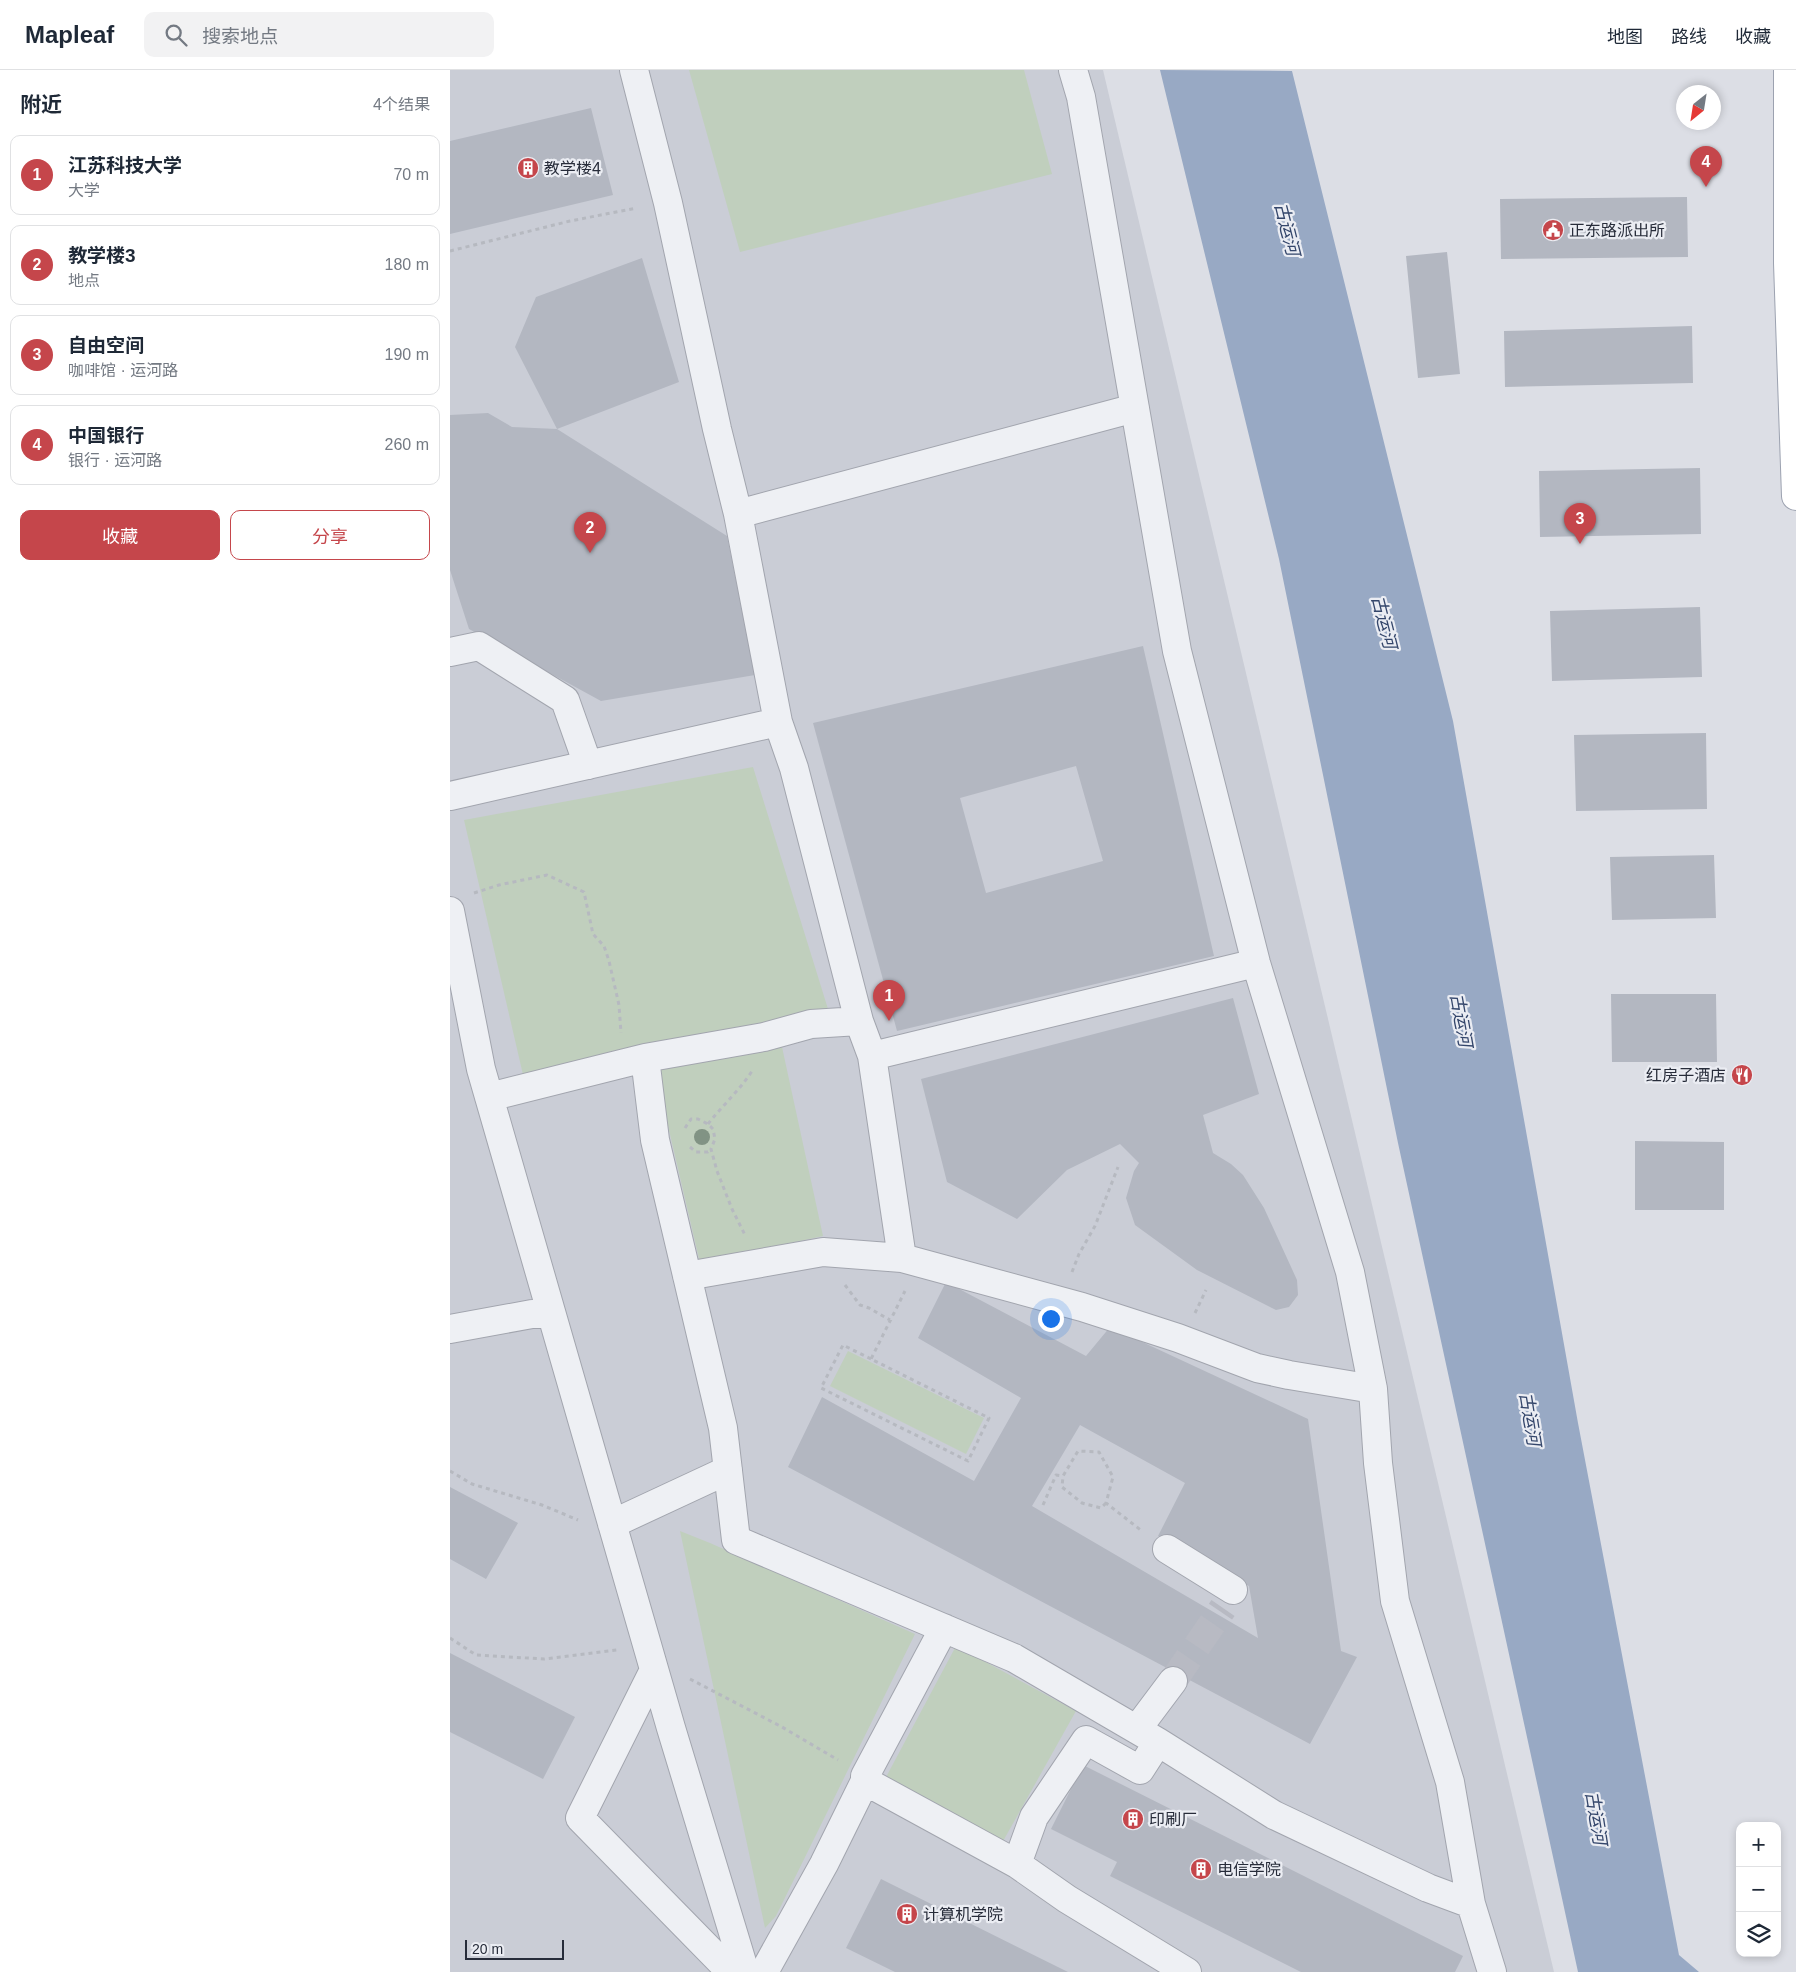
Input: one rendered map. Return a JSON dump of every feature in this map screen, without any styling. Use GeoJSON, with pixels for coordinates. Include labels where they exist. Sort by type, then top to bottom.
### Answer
{"type":"FeatureCollection","features":[{"type":"Feature","properties":{"kind":"main road"},"geometry":{"type":"LineString","coordinates":[[1788,70],[1788,263],[1796,496]]}},
{"type":"Feature","properties":{"kind":"street"},"geometry":{"type":"LineString","coordinates":[[634,70],[668,202],[717,429],[738,514],[778,722],[794,768],[859,1021],[872,1056],[910,1261]]}},
{"type":"Feature","properties":{"kind":"street"},"geometry":{"type":"LineString","coordinates":[[1074,70],[1081,96],[1177,651],[1256,963],[1350,1272],[1373,1389],[1378,1463],[1395,1601],[1450,1782],[1471,1904],[1492,1972]]}},
{"type":"Feature","properties":{"kind":"street"},"geometry":{"type":"LineString","coordinates":[[738,514],[1135,408]]}},
{"type":"Feature","properties":{"kind":"street"},"geometry":{"type":"LineString","coordinates":[[450,652],[479,646],[565,700],[588,765]]}},
{"type":"Feature","properties":{"kind":"street"},"geometry":{"type":"LineString","coordinates":[[450,796],[778,722]]}},
{"type":"Feature","properties":{"kind":"street"},"geometry":{"type":"LineString","coordinates":[[458,902],[481,1069],[651,1659],[745,1972]]}},
{"type":"Feature","properties":{"kind":"street"},"geometry":{"type":"LineString","coordinates":[[872,1056],[1256,963]]}},
{"type":"Feature","properties":{"kind":"street"},"geometry":{"type":"LineString","coordinates":[[489,1097],[636,1061],[764,1037],[811,1024],[859,1021]]}},
{"type":"Feature","properties":{"kind":"street"},"geometry":{"type":"LineString","coordinates":[[636,1061],[723,1428],[736,1540],[1014,1658],[1147,1736],[1274,1815],[1428,1888],[1471,1904]]}},
{"type":"Feature","properties":{"kind":"street"},"geometry":{"type":"LineString","coordinates":[[687,1276],[824,1252],[910,1261],[1062,1301],[1178,1338],[1257,1368],[1373,1389]]}},
{"type":"Feature","properties":{"kind":"street"},"geometry":{"type":"LineString","coordinates":[[450,1329],[532,1314],[551,1314]]}},
{"type":"Feature","properties":{"kind":"street"},"geometry":{"type":"LineString","coordinates":[[614,1530],[728,1470]]}},
{"type":"Feature","properties":{"kind":"street"},"geometry":{"type":"LineString","coordinates":[[1167,1549],[1234,1598]]}},
{"type":"Feature","properties":{"kind":"street"},"geometry":{"type":"LineString","coordinates":[[764,1972],[824,1864],[865,1778],[944,1628]]}},
{"type":"Feature","properties":{"kind":"street"},"geometry":{"type":"LineString","coordinates":[[651,1659],[580,1818],[731,1972]]}},
{"type":"Feature","properties":{"kind":"street"},"geometry":{"type":"LineString","coordinates":[[1086,1740],[1140,1770],[1147,1736],[1173,1681]]}},
{"type":"Feature","properties":{"kind":"street"},"geometry":{"type":"LineString","coordinates":[[1017,1864],[1034,1817],[1104,1711]]}},
{"type":"Feature","properties":{"kind":"street"},"geometry":{"type":"LineString","coordinates":[[865,1778],[1017,1864],[1067,1900],[1188,1972]]}},
{"type":"Feature","properties":{"kind":"path"},"geometry":{"type":"LineString","coordinates":[[450,251],[570,221],[668,202]]}},
{"type":"Feature","properties":{"kind":"path"},"geometry":{"type":"LineString","coordinates":[[458,902],[474,893],[499,885],[547,875],[584,892],[593,934],[604,946],[609,961],[619,1005],[622,1036],[636,1061]]}},
{"type":"Feature","properties":{"kind":"path"},"geometry":{"type":"LineString","coordinates":[[708,1124],[752,1072],[764,1037]]}},
{"type":"Feature","properties":{"kind":"path"},"geometry":{"type":"LineString","coordinates":[[684,1134],[686,1125],[691,1119],[698,1119],[713,1129],[715,1139],[708,1152],[696,1152],[685,1141]]}},
{"type":"Feature","properties":{"kind":"path"},"geometry":{"type":"LineString","coordinates":[[711,1148],[732,1209],[744,1229],[755,1264]]}},
{"type":"Feature","properties":{"kind":"path"},"geometry":{"type":"LineString","coordinates":[[1062,1301],[1079,1254],[1095,1226],[1118,1166]]}},
{"type":"Feature","properties":{"kind":"path"},"geometry":{"type":"LineString","coordinates":[[824,1252],[838,1276],[860,1305],[890,1320]]}},
{"type":"Feature","properties":{"kind":"path"},"geometry":{"type":"LineString","coordinates":[[871,1359],[890,1320],[910,1261]]}},
{"type":"Feature","properties":{"kind":"path"},"geometry":{"type":"LineString","coordinates":[[843,1345],[871,1359],[989,1418],[968,1461],[821,1388],[843,1345]]}},
{"type":"Feature","properties":{"kind":"path"},"geometry":{"type":"LineString","coordinates":[[1078,1451],[1098,1452],[1113,1477],[1106,1503],[1101,1508],[1082,1503],[1062,1487],[1063,1476],[1078,1451]]}},
{"type":"Feature","properties":{"kind":"path"},"geometry":{"type":"LineString","coordinates":[[450,1470],[472,1484],[542,1505],[614,1530]]}},
{"type":"Feature","properties":{"kind":"path"},"geometry":{"type":"LineString","coordinates":[[1043,1505],[1056,1475],[1063,1476]]}},
{"type":"Feature","properties":{"kind":"path"},"geometry":{"type":"LineString","coordinates":[[1106,1503],[1167,1549]]}},
{"type":"Feature","properties":{"kind":"path"},"geometry":{"type":"LineString","coordinates":[[450,1638],[476,1654],[544,1659],[651,1659],[782,1727],[865,1778]]}},
{"type":"Feature","properties":{"kind":"shaded area"},"geometry":{"type":"Polygon","coordinates":[[[450,70],[1103,70],[1554,1972],[450,1972],[450,70]]]}},
{"type":"Feature","properties":{"kind":"green space"},"geometry":{"type":"Polygon","coordinates":[[[689,70],[1024,70],[1052,174],[740,252],[689,70]]]}},
{"type":"Feature","properties":{"kind":"green space"},"geometry":{"type":"Polygon","coordinates":[[[753,767],[828,1009],[524,1079],[464,820],[753,767]]]}},
{"type":"Feature","properties":{"kind":"green space"},"geometry":{"type":"Polygon","coordinates":[[[782,1047],[823,1236],[700,1263],[654,1066],[782,1047]]]}},
{"type":"Feature","properties":{"kind":"green space"},"geometry":{"type":"Polygon","coordinates":[[[848,1351],[984,1418],[966,1454],[830,1386],[848,1351]]]}},
{"type":"Feature","properties":{"kind":"green space"},"geometry":{"type":"Polygon","coordinates":[[[680,1531],[915,1634],[776,1916],[765,1928],[680,1531]]]}},
{"type":"Feature","properties":{"kind":"green space"},"geometry":{"type":"Polygon","coordinates":[[[956,1646],[1076,1711],[1002,1843],[885,1779],[956,1646]]]}},
{"type":"Feature","properties":{"kind":"water","name":"古运河"},"geometry":{"type":"Polygon","coordinates":[[[1160,70],[1292,71],[1453,721],[1578,1423],[1679,1955],[1699,1972],[1578,1972],[1398,1143],[1279,559],[1160,70]]]}},
{"type":"Feature","properties":{"kind":"building","name":"教学楼4"},"geometry":{"type":"Polygon","coordinates":[[[591,108],[613,195],[450,234],[450,141],[591,108]]]}},
{"type":"Feature","properties":{"kind":"building"},"geometry":{"type":"Polygon","coordinates":[[[1687,197],[1688,257],[1501,259],[1500,199],[1687,197]]]}},
{"type":"Feature","properties":{"kind":"building"},"geometry":{"type":"Polygon","coordinates":[[[1447,252],[1460,374],[1418,378],[1406,256],[1447,252]]]}},
{"type":"Feature","properties":{"kind":"building"},"geometry":{"type":"Polygon","coordinates":[[[642,258],[679,382],[557,429],[515,347],[536,297],[642,258]]]}},
{"type":"Feature","properties":{"kind":"building"},"geometry":{"type":"Polygon","coordinates":[[[1692,326],[1693,383],[1505,387],[1504,331],[1692,326]]]}},
{"type":"Feature","properties":{"kind":"building"},"geometry":{"type":"Polygon","coordinates":[[[488,413],[512,427],[557,429],[727,536],[755,675],[601,701],[469,629],[450,570],[450,415],[488,413]]]}},
{"type":"Feature","properties":{"kind":"building"},"geometry":{"type":"Polygon","coordinates":[[[1700,468],[1701,534],[1540,537],[1539,471],[1700,468]]]}},
{"type":"Feature","properties":{"kind":"building"},"geometry":{"type":"Polygon","coordinates":[[[1700,607],[1702,677],[1552,681],[1550,611],[1700,607]]]}},
{"type":"Feature","properties":{"kind":"building"},"geometry":{"type":"Polygon","coordinates":[[[1143,646],[1214,956],[897,1031],[813,723],[1143,646]],[[1076,766],[960,798],[986,893],[1103,861],[1076,766]]]}},
{"type":"Feature","properties":{"kind":"building"},"geometry":{"type":"Polygon","coordinates":[[[1706,733],[1707,809],[1576,811],[1574,735],[1706,733]]]}},
{"type":"Feature","properties":{"kind":"building"},"geometry":{"type":"Polygon","coordinates":[[[1714,855],[1716,918],[1612,920],[1610,857],[1714,855]]]}},
{"type":"Feature","properties":{"kind":"building"},"geometry":{"type":"Polygon","coordinates":[[[1611,994],[1716,994],[1717,1062],[1612,1062],[1611,994]]]}},
{"type":"Feature","properties":{"kind":"building"},"geometry":{"type":"Polygon","coordinates":[[[1233,998],[1259,1094],[1203,1115],[1213,1153],[1231,1164],[1243,1175],[1264,1208],[1297,1280],[1298,1295],[1289,1307],[1276,1310],[1197,1270],[1135,1225],[1126,1198],[1134,1171],[1139,1163],[1120,1144],[1067,1170],[1017,1219],[947,1182],[921,1079],[1233,998]]]}},
{"type":"Feature","properties":{"kind":"building"},"geometry":{"type":"Polygon","coordinates":[[[1635,1141],[1724,1142],[1724,1210],[1635,1210],[1635,1141]]]}},
{"type":"Feature","properties":{"kind":"building"},"geometry":{"type":"Polygon","coordinates":[[[946,1282],[1086,1356],[1110,1327],[1308,1419],[1341,1651],[1357,1657],[1310,1744],[788,1467],[822,1397],[974,1481],[1021,1398],[918,1338],[946,1282]],[[1080,1425],[1032,1506],[1258,1638],[1249,1586],[1158,1536],[1185,1483],[1080,1425]]]}},
{"type":"Feature","properties":{"kind":"building"},"geometry":{"type":"Polygon","coordinates":[[[450,1487],[518,1523],[486,1579],[450,1559],[450,1487]]]}},
{"type":"Feature","properties":{"kind":"building"},"geometry":{"type":"Polygon","coordinates":[[[450,1653],[575,1717],[543,1779],[450,1732],[450,1653]]]}},
{"type":"Feature","properties":{"kind":"building","name":"电信学院"},"geometry":{"type":"Polygon","coordinates":[[[1083,1765],[1463,1956],[1455,1972],[1301,1972],[1110,1876],[1117,1862],[1051,1829],[1083,1765]]]}},
{"type":"Feature","properties":{"kind":"building","name":"计算机学院"},"geometry":{"type":"Polygon","coordinates":[[[881,1879],[1068,1972],[895,1972],[846,1948],[881,1879]]]}},
{"type":"Feature","properties":{"kind":"tunnel"},"geometry":{"type":"LineString","coordinates":[[1173,1681],[1223,1608]]}},
{"type":"Feature","properties":{"kind":"place","name":"教学楼4"},"geometry":{"type":"Point","coordinates":[528,168]}},
{"type":"Feature","properties":{"kind":"place","name":"中国银行"},"geometry":{"type":"Point","coordinates":[1706,187]}},
{"type":"Feature","properties":{"kind":"place","name":"正东路派出所"},"geometry":{"type":"Point","coordinates":[1553,230]}},
{"type":"Feature","properties":{"kind":"place","name":"自由空间"},"geometry":{"type":"Point","coordinates":[1580,544]}},
{"type":"Feature","properties":{"kind":"place","name":"教学楼3"},"geometry":{"type":"Point","coordinates":[590,553]}},
{"type":"Feature","properties":{"kind":"place","name":"江苏科技大学"},"geometry":{"type":"Point","coordinates":[889,1021]}},
{"type":"Feature","properties":{"kind":"place","name":"红房子酒店"},"geometry":{"type":"Point","coordinates":[1742,1075]}},
{"type":"Feature","properties":{"kind":"place","name":"印刷厂"},"geometry":{"type":"Point","coordinates":[1133,1819]}},
{"type":"Feature","properties":{"kind":"place","name":"电信学院"},"geometry":{"type":"Point","coordinates":[1201,1869]}},
{"type":"Feature","properties":{"kind":"place","name":"计算机学院"},"geometry":{"type":"Point","coordinates":[907,1914]}}]}
